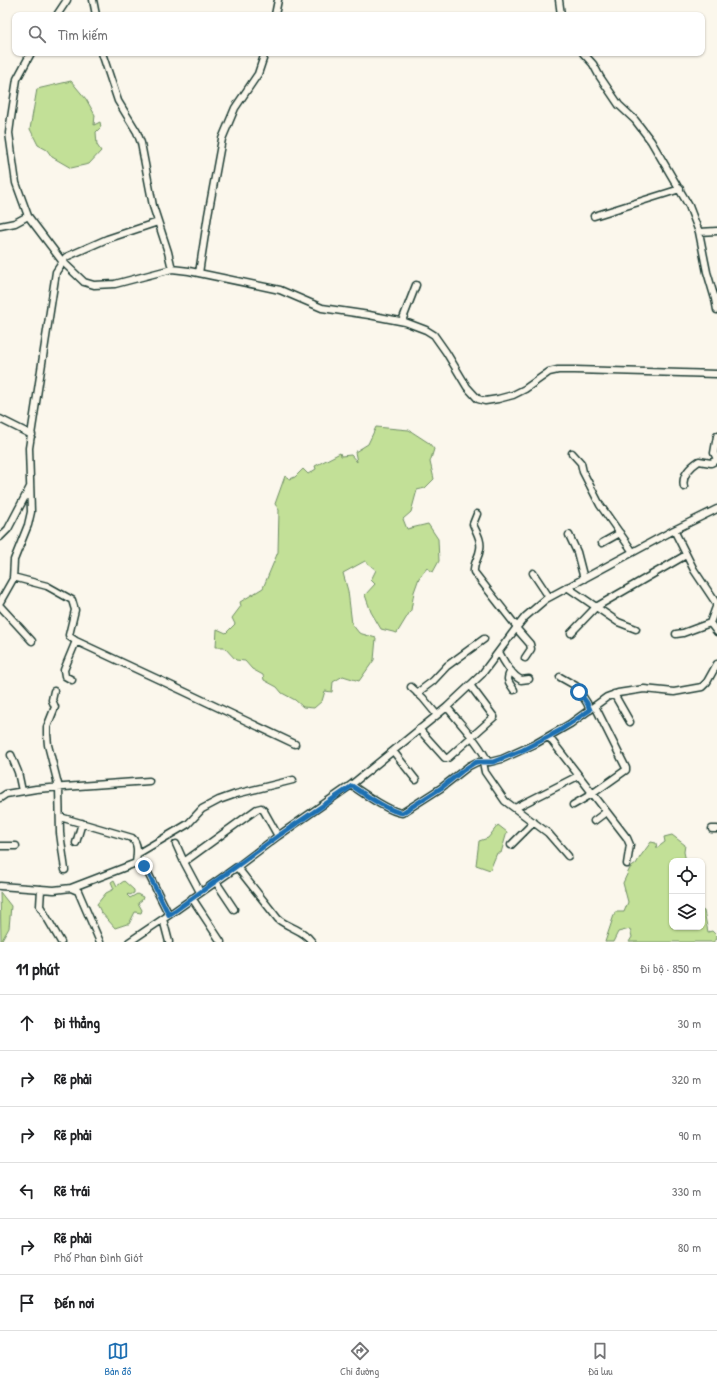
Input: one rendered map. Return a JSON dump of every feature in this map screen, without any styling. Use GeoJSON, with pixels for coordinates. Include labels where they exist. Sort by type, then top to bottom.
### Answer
{"type":"FeatureCollection","features":[{"type":"Feature","properties":{"kind":"street"},"geometry":{"type":"LineString","coordinates":[[59,12],[67,0]]}},
{"type":"Feature","properties":{"kind":"street"},"geometry":{"type":"LineString","coordinates":[[93,0],[95,12]]}},
{"type":"Feature","properties":{"kind":"street"},"geometry":{"type":"LineString","coordinates":[[276,12],[278,0]]}},
{"type":"Feature","properties":{"kind":"street"},"geometry":{"type":"LineString","coordinates":[[559,0],[561,12]]}},
{"type":"Feature","properties":{"kind":"street"},"geometry":{"type":"LineString","coordinates":[[29,56],[17,79],[9,133],[16,183],[28,216],[62,261],[84,282],[94,285],[123,283],[172,269],[199,273],[280,290],[322,308],[402,321],[426,330],[434,335],[467,387],[474,396],[485,401],[513,395],[549,372],[558,370],[717,374]]}},
{"type":"Feature","properties":{"kind":"street"},"geometry":{"type":"LineString","coordinates":[[103,56],[118,101],[139,137],[153,206],[172,269]]}},
{"type":"Feature","properties":{"kind":"street"},"geometry":{"type":"LineString","coordinates":[[199,273],[222,139],[235,108],[256,78],[264,56]]}},
{"type":"Feature","properties":{"kind":"street"},"geometry":{"type":"LineString","coordinates":[[586,56],[593,64],[619,105],[644,130],[665,162],[680,189],[693,215],[699,232],[707,272],[716,299],[717,310]]}},
{"type":"Feature","properties":{"kind":"street"},"geometry":{"type":"LineString","coordinates":[[594,216],[680,189]]}},
{"type":"Feature","properties":{"kind":"street"},"geometry":{"type":"LineString","coordinates":[[0,226],[15,223],[28,216]]}},
{"type":"Feature","properties":{"kind":"street"},"geometry":{"type":"LineString","coordinates":[[0,602],[13,577],[14,560],[28,525],[31,512],[29,448],[56,272],[66,256],[107,239],[158,222]]}},
{"type":"Feature","properties":{"kind":"street"},"geometry":{"type":"LineString","coordinates":[[699,232],[717,230]]}},
{"type":"Feature","properties":{"kind":"street"},"geometry":{"type":"LineString","coordinates":[[402,321],[416,285]]}},
{"type":"Feature","properties":{"kind":"street"},"geometry":{"type":"LineString","coordinates":[[0,418],[32,435]]}},
{"type":"Feature","properties":{"kind":"street"},"geometry":{"type":"LineString","coordinates":[[684,487],[683,483],[688,470],[699,461],[711,463],[716,458],[716,437]]}},
{"type":"Feature","properties":{"kind":"street"},"geometry":{"type":"LineString","coordinates":[[572,453],[581,463],[582,472],[600,505],[633,552]]}},
{"type":"Feature","properties":{"kind":"street"},"geometry":{"type":"LineString","coordinates":[[0,537],[8,529],[30,487]]}},
{"type":"Feature","properties":{"kind":"street"},"geometry":{"type":"LineString","coordinates":[[129,942],[238,867],[278,836],[352,786],[447,707],[482,674],[516,628],[536,607],[549,597],[674,530],[717,509]]}},
{"type":"Feature","properties":{"kind":"street"},"geometry":{"type":"LineString","coordinates":[[477,514],[472,524],[480,542],[480,550],[474,566],[474,572],[516,628],[530,644],[531,649],[525,658]]}},
{"type":"Feature","properties":{"kind":"street"},"geometry":{"type":"LineString","coordinates":[[674,530],[686,556],[701,582],[716,603],[710,623],[687,632],[676,634]]}},
{"type":"Feature","properties":{"kind":"street"},"geometry":{"type":"LineString","coordinates":[[602,543],[620,533]]}},
{"type":"Feature","properties":{"kind":"street"},"geometry":{"type":"LineString","coordinates":[[569,535],[577,552],[584,579]]}},
{"type":"Feature","properties":{"kind":"street"},"geometry":{"type":"LineString","coordinates":[[571,633],[596,607],[686,556]]}},
{"type":"Feature","properties":{"kind":"street"},"geometry":{"type":"LineString","coordinates":[[533,573],[549,597]]}},
{"type":"Feature","properties":{"kind":"street"},"geometry":{"type":"LineString","coordinates":[[13,577],[47,586],[72,600],[75,610],[69,635],[70,638],[295,744]]}},
{"type":"Feature","properties":{"kind":"street"},"geometry":{"type":"LineString","coordinates":[[567,587],[618,622],[636,629]]}},
{"type":"Feature","properties":{"kind":"street"},"geometry":{"type":"LineString","coordinates":[[0,606],[32,641]]}},
{"type":"Feature","properties":{"kind":"street"},"geometry":{"type":"LineString","coordinates":[[710,623],[717,632]]}},
{"type":"Feature","properties":{"kind":"street"},"geometry":{"type":"LineString","coordinates":[[417,693],[433,681],[447,666],[484,639]]}},
{"type":"Feature","properties":{"kind":"street"},"geometry":{"type":"LineString","coordinates":[[72,680],[65,676],[64,670],[76,641]]}},
{"type":"Feature","properties":{"kind":"street"},"geometry":{"type":"LineString","coordinates":[[499,652],[511,671],[521,680],[529,679]]}},
{"type":"Feature","properties":{"kind":"street"},"geometry":{"type":"LineString","coordinates":[[352,786],[380,804],[402,813],[441,788],[469,766],[477,762],[493,762],[510,756],[549,737],[570,724],[607,697],[614,694],[644,689],[674,692],[702,687],[708,682],[716,667]]}},
{"type":"Feature","properties":{"kind":"street"},"geometry":{"type":"LineString","coordinates":[[511,671],[507,678],[514,690]]}},
{"type":"Feature","properties":{"kind":"street"},"geometry":{"type":"LineString","coordinates":[[560,677],[576,686],[592,708],[626,768],[592,794],[573,804]]}},
{"type":"Feature","properties":{"kind":"street"},"geometry":{"type":"LineString","coordinates":[[419,729],[446,759],[472,737],[494,717],[470,685]]}},
{"type":"Feature","properties":{"kind":"street"},"geometry":{"type":"LineString","coordinates":[[411,687],[423,698],[437,715]]}},
{"type":"Feature","properties":{"kind":"street"},"geometry":{"type":"LineString","coordinates":[[54,691],[52,700],[56,707],[47,726],[47,734],[48,745],[59,788],[60,833],[65,870]]}},
{"type":"Feature","properties":{"kind":"street"},"geometry":{"type":"LineString","coordinates":[[614,694],[630,722]]}},
{"type":"Feature","properties":{"kind":"street"},"geometry":{"type":"LineString","coordinates":[[447,707],[483,751],[485,772],[501,796],[508,804],[556,840],[568,856]]}},
{"type":"Feature","properties":{"kind":"street"},"geometry":{"type":"LineString","coordinates":[[549,737],[629,842],[630,850],[627,864]]}},
{"type":"Feature","properties":{"kind":"street"},"geometry":{"type":"LineString","coordinates":[[393,751],[416,780]]}},
{"type":"Feature","properties":{"kind":"street"},"geometry":{"type":"LineString","coordinates":[[11,755],[18,772],[22,791]]}},
{"type":"Feature","properties":{"kind":"street"},"geometry":{"type":"LineString","coordinates":[[515,808],[578,776]]}},
{"type":"Feature","properties":{"kind":"street"},"geometry":{"type":"LineString","coordinates":[[137,854],[188,824],[202,809],[219,800],[236,794],[293,780]]}},
{"type":"Feature","properties":{"kind":"street"},"geometry":{"type":"LineString","coordinates":[[0,798],[6,794],[22,791],[149,781]]}},
{"type":"Feature","properties":{"kind":"street"},"geometry":{"type":"LineString","coordinates":[[184,862],[257,809],[261,808],[264,811],[278,836]]}},
{"type":"Feature","properties":{"kind":"street"},"geometry":{"type":"LineString","coordinates":[[594,821],[606,812]]}},
{"type":"Feature","properties":{"kind":"street"},"geometry":{"type":"LineString","coordinates":[[60,817],[132,838],[137,845],[136,863]]}},
{"type":"Feature","properties":{"kind":"street"},"geometry":{"type":"LineString","coordinates":[[510,844],[534,822]]}},
{"type":"Feature","properties":{"kind":"street"},"geometry":{"type":"LineString","coordinates":[[76,843],[82,823]]}},
{"type":"Feature","properties":{"kind":"street"},"geometry":{"type":"LineString","coordinates":[[176,844],[200,892]]}},
{"type":"Feature","properties":{"kind":"street"},"geometry":{"type":"LineString","coordinates":[[0,846],[16,846]]}},
{"type":"Feature","properties":{"kind":"street"},"geometry":{"type":"LineString","coordinates":[[0,886],[54,890],[71,888],[136,863]]}},
{"type":"Feature","properties":{"kind":"street"},"geometry":{"type":"LineString","coordinates":[[136,863],[146,869],[169,915]]}},
{"type":"Feature","properties":{"kind":"street"},"geometry":{"type":"LineString","coordinates":[[238,867],[278,919],[305,934],[312,942]]}},
{"type":"Feature","properties":{"kind":"street"},"geometry":{"type":"LineString","coordinates":[[216,882],[234,909]]}},
{"type":"Feature","properties":{"kind":"street"},"geometry":{"type":"LineString","coordinates":[[71,888],[76,890],[79,894],[100,942]]}},
{"type":"Feature","properties":{"kind":"street"},"geometry":{"type":"LineString","coordinates":[[41,889],[40,906],[61,942]]}},
{"type":"Feature","properties":{"kind":"street"},"geometry":{"type":"LineString","coordinates":[[192,898],[221,942]]}},
{"type":"Feature","properties":{"kind":"street"},"geometry":{"type":"LineString","coordinates":[[163,919],[169,942]]}},
{"type":"Feature","properties":{"kind":"green space"},"geometry":{"type":"Polygon","coordinates":[[[71,81],[86,99],[95,115],[94,125],[100,122],[101,127],[96,132],[97,145],[101,151],[89,164],[71,168],[52,157],[47,150],[38,145],[30,129],[37,89],[71,81]]]}},
{"type":"Feature","properties":{"kind":"green space"},"geometry":{"type":"Polygon","coordinates":[[[376,427],[409,430],[429,443],[434,449],[430,462],[434,479],[425,488],[417,490],[411,512],[403,519],[407,529],[428,524],[438,539],[439,561],[433,572],[427,568],[419,578],[414,592],[411,610],[397,633],[381,629],[371,612],[365,595],[375,584],[371,580],[376,570],[365,561],[343,573],[348,591],[352,624],[359,633],[376,638],[374,660],[359,681],[343,676],[333,682],[332,692],[325,691],[322,701],[314,708],[303,707],[295,700],[282,693],[277,687],[264,680],[263,675],[252,669],[245,661],[236,660],[224,647],[216,647],[217,629],[226,633],[235,624],[232,618],[241,606],[240,602],[263,588],[278,552],[279,510],[275,504],[285,476],[290,479],[295,477],[303,469],[308,474],[316,469],[315,466],[340,453],[341,456],[351,455],[357,462],[355,452],[368,444],[376,427]]]}},
{"type":"Feature","properties":{"kind":"green space"},"geometry":{"type":"Polygon","coordinates":[[[498,825],[507,832],[501,853],[497,853],[490,870],[476,865],[479,841],[488,838],[498,825]]]}},
{"type":"Feature","properties":{"kind":"green space"},"geometry":{"type":"Polygon","coordinates":[[[672,835],[685,845],[685,858],[669,858],[669,930],[705,930],[705,916],[708,932],[712,931],[717,936],[717,939],[713,942],[629,942],[632,937],[630,929],[618,932],[613,942],[605,942],[615,912],[624,912],[628,902],[623,883],[630,868],[636,864],[651,842],[656,843],[657,848],[665,842],[664,837],[672,835]]]}},
{"type":"Feature","properties":{"kind":"green space"},"geometry":{"type":"Polygon","coordinates":[[[114,880],[117,886],[124,881],[134,890],[134,893],[127,895],[130,898],[137,894],[143,897],[138,903],[142,910],[141,913],[135,912],[129,924],[115,928],[101,912],[97,904],[106,893],[114,889],[111,882],[114,880]]]}},
{"type":"Feature","properties":{"kind":"green space"},"geometry":{"type":"Polygon","coordinates":[[[0,892],[11,906],[9,928],[1,942],[0,892]]]}},
{"type":"Feature","properties":{"kind":"route"},"geometry":{"type":"LineString","coordinates":[[144,866],[169,915],[238,867],[278,836],[352,786],[380,804],[400,813],[405,812],[441,788],[474,763],[493,762],[510,756],[549,737],[570,724],[590,710],[579,692]]}}]}
